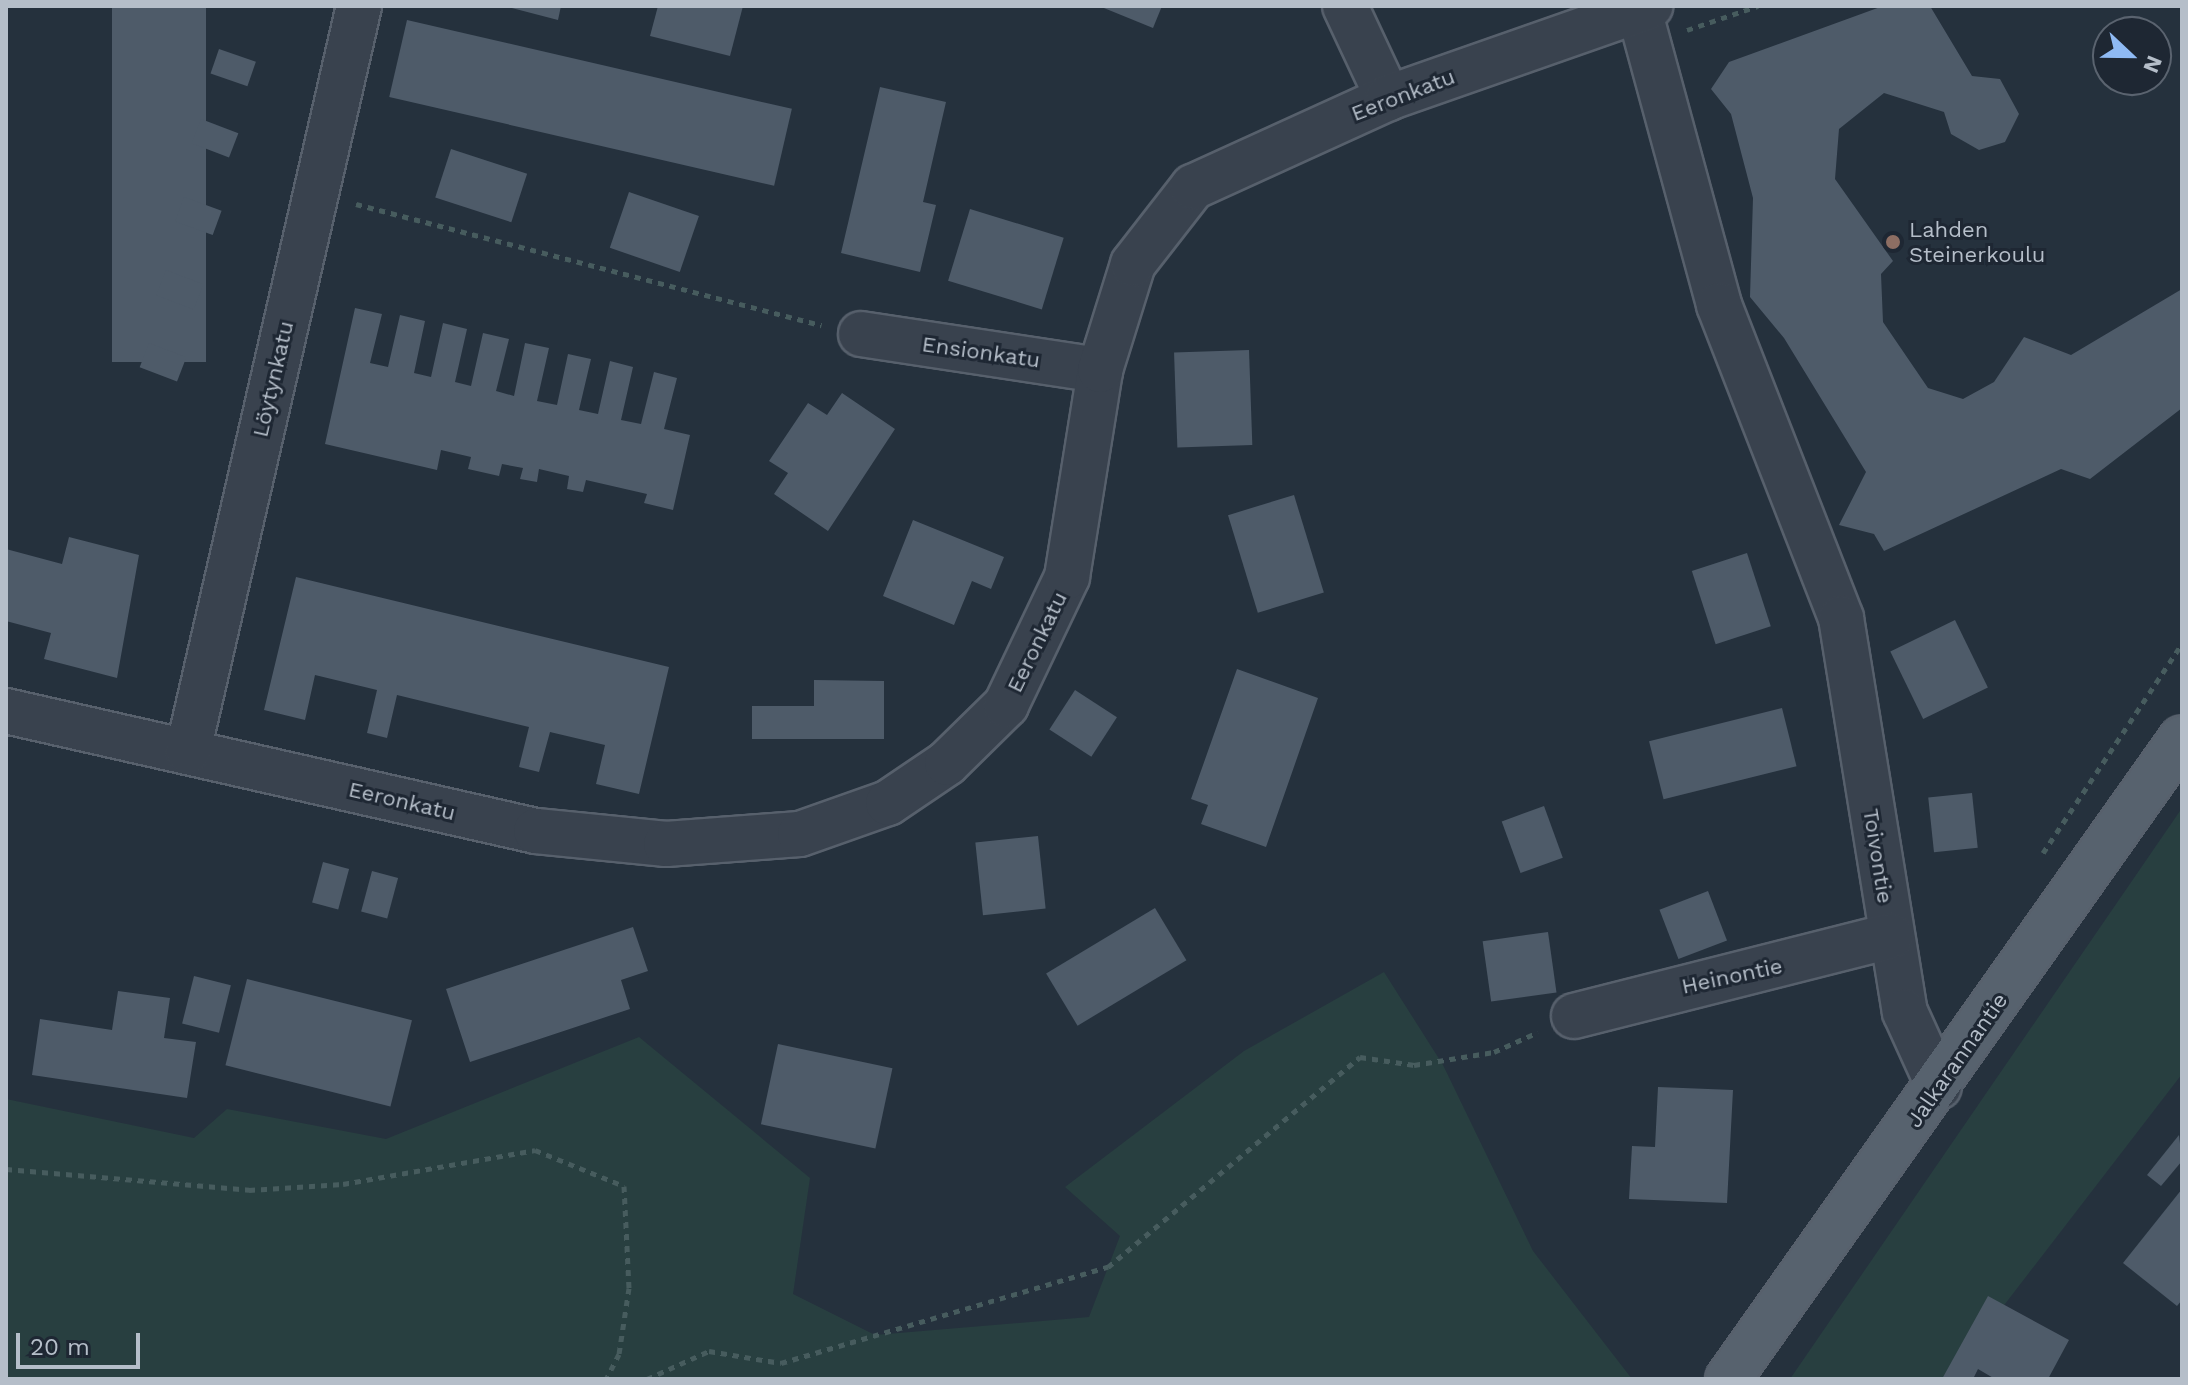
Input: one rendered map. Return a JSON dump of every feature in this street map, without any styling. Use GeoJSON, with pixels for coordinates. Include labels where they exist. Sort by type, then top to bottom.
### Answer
{"type":"FeatureCollection","features":[{"type":"Feature","properties":{"kind":"main road","name":"Jalkarannantie"},"geometry":{"type":"LineString","coordinates":[[1728,1379],[1939,1087],[2182,738]]}},
{"type":"Feature","properties":{"kind":"street","name":"Löytynkatu"},"geometry":{"type":"LineString","coordinates":[[188,751],[359,6]]}},
{"type":"Feature","properties":{"kind":"street"},"geometry":{"type":"LineString","coordinates":[[1345,6],[1388,98]]}},
{"type":"Feature","properties":{"kind":"street","name":"Eeronkatu"},"geometry":{"type":"LineString","coordinates":[[6,711],[536,831],[666,844],[800,834],[888,803],[947,763],[1006,705],[1067,577],[1100,370],[1133,264],[1193,187],[1388,98],[1646,20]]}},
{"type":"Feature","properties":{"kind":"street","name":"Toivontie"},"geometry":{"type":"LineString","coordinates":[[1646,20],[1719,305],[1841,618],[1891,936],[1915,1047],[1939,1087]]}},
{"type":"Feature","properties":{"kind":"street","name":"Ensionkatu"},"geometry":{"type":"LineString","coordinates":[[861,334],[1100,370]]}},
{"type":"Feature","properties":{"kind":"street","name":"Heinontie"},"geometry":{"type":"LineString","coordinates":[[1574,1016],[1891,936]]}},
{"type":"Feature","properties":{"kind":"path"},"geometry":{"type":"LineString","coordinates":[[1646,20],[1758,6]]}},
{"type":"Feature","properties":{"kind":"path"},"geometry":{"type":"LineString","coordinates":[[316,193],[861,334]]}},
{"type":"Feature","properties":{"kind":"path"},"geometry":{"type":"LineString","coordinates":[[647,1379],[709,1351],[781,1363],[1108,1267],[1360,1057],[1414,1065],[1494,1052],[1574,1016]]}},
{"type":"Feature","properties":{"kind":"path"},"geometry":{"type":"LineString","coordinates":[[6,1169],[249,1190],[343,1184],[535,1150],[624,1186],[629,1288],[619,1354],[606,1379]]}},
{"type":"Feature","properties":{"kind":"green space"},"geometry":{"type":"Polygon","coordinates":[[[2182,808],[2182,1074],[1975,1343],[1956,1379],[1790,1379],[2182,808]]]}},
{"type":"Feature","properties":{"kind":"green space"},"geometry":{"type":"Polygon","coordinates":[[[1384,972],[1443,1065],[1533,1251],[1632,1379],[6,1379],[6,1099],[194,1138],[227,1109],[386,1139],[639,1037],[810,1178],[793,1294],[875,1335],[1089,1317],[1120,1236],[1065,1187],[1244,1051],[1384,972]]]}},
{"type":"Feature","properties":{"kind":"building"},"geometry":{"type":"Polygon","coordinates":[[[112,6],[206,6],[206,362],[112,362],[112,6]]]}},
{"type":"Feature","properties":{"kind":"building"},"geometry":{"type":"Polygon","coordinates":[[[504,6],[561,6],[558,20],[504,6]]]}},
{"type":"Feature","properties":{"kind":"building"},"geometry":{"type":"Polygon","coordinates":[[[658,6],[743,6],[730,56],[650,36],[658,6]]]}},
{"type":"Feature","properties":{"kind":"building"},"geometry":{"type":"Polygon","coordinates":[[[1099,6],[1162,6],[1153,28],[1099,6]]]}},
{"type":"Feature","properties":{"kind":"building"},"geometry":{"type":"Polygon","coordinates":[[[1883,6],[1930,6],[1972,76],[2000,79],[2019,114],[2005,142],[1979,150],[1951,134],[1944,112],[1884,93],[1839,129],[1835,179],[1893,261],[1881,274],[1883,322],[1928,388],[1963,399],[1994,382],[2024,337],[2071,355],[2182,289],[2182,408],[2090,479],[2061,469],[1884,551],[1874,534],[1839,525],[1866,472],[1784,338],[1750,297],[1753,198],[1731,114],[1711,89],[1729,62],[1883,6]]]}},
{"type":"Feature","properties":{"kind":"building"},"geometry":{"type":"Polygon","coordinates":[[[407,20],[792,109],[774,186],[389,97],[407,20]]]}},
{"type":"Feature","properties":{"kind":"building"},"geometry":{"type":"Polygon","coordinates":[[[219,49],[256,62],[247,86],[211,74],[219,49]]]}},
{"type":"Feature","properties":{"kind":"building"},"geometry":{"type":"Polygon","coordinates":[[[880,87],[946,102],[923,202],[936,205],[920,272],[841,253],[880,87]]]}},
{"type":"Feature","properties":{"kind":"building"},"geometry":{"type":"Polygon","coordinates":[[[201,119],[238,133],[229,158],[192,143],[201,119]]]}},
{"type":"Feature","properties":{"kind":"building"},"geometry":{"type":"Polygon","coordinates":[[[451,149],[527,174],[511,222],[435,198],[451,149]]]}},
{"type":"Feature","properties":{"kind":"building"},"geometry":{"type":"Polygon","coordinates":[[[629,192],[699,216],[680,272],[610,248],[629,192]]]}},
{"type":"Feature","properties":{"kind":"building"},"geometry":{"type":"Polygon","coordinates":[[[184,197],[222,211],[213,235],[175,221],[184,197]]]}},
{"type":"Feature","properties":{"kind":"building"},"geometry":{"type":"Polygon","coordinates":[[[970,209],[1064,238],[1042,309],[948,281],[970,209]]]}},
{"type":"Feature","properties":{"kind":"building"},"geometry":{"type":"Polygon","coordinates":[[[166,270],[203,284],[194,310],[156,295],[166,270]]]}},
{"type":"Feature","properties":{"kind":"building"},"geometry":{"type":"Polygon","coordinates":[[[355,308],[382,314],[370,363],[388,367],[400,315],[425,321],[414,373],[431,377],[443,323],[467,329],[455,382],[471,386],[483,333],[509,339],[496,391],[514,396],[525,343],[549,348],[537,401],[557,405],[568,354],[591,359],[579,410],[598,414],[610,361],[633,367],[621,420],[641,424],[654,372],[677,378],[664,429],[690,435],[673,510],[644,503],[647,494],[586,480],[583,492],[567,489],[569,476],[539,469],[537,482],[520,479],[523,468],[502,464],[499,476],[468,469],[471,457],[441,450],[437,470],[325,444],[355,308]]]}},
{"type":"Feature","properties":{"kind":"building"},"geometry":{"type":"Polygon","coordinates":[[[149,343],[186,357],[177,382],[140,367],[149,343]]]}},
{"type":"Feature","properties":{"kind":"building"},"geometry":{"type":"Polygon","coordinates":[[[1249,350],[1252,445],[1177,448],[1174,353],[1249,350]]]}},
{"type":"Feature","properties":{"kind":"building"},"geometry":{"type":"Polygon","coordinates":[[[842,393],[895,429],[828,531],[774,494],[788,473],[769,461],[808,403],[827,415],[842,393]]]}},
{"type":"Feature","properties":{"kind":"building"},"geometry":{"type":"Polygon","coordinates":[[[1294,495],[1324,593],[1258,613],[1228,515],[1294,495]]]}},
{"type":"Feature","properties":{"kind":"building"},"geometry":{"type":"Polygon","coordinates":[[[913,520],[1004,557],[991,589],[972,581],[954,625],[883,596],[913,520]]]}},
{"type":"Feature","properties":{"kind":"building"},"geometry":{"type":"Polygon","coordinates":[[[69,537],[139,555],[117,678],[44,659],[51,633],[6,621],[6,549],[62,564],[69,537]]]}},
{"type":"Feature","properties":{"kind":"building"},"geometry":{"type":"Polygon","coordinates":[[[1747,553],[1771,626],[1716,644],[1692,571],[1747,553]]]}},
{"type":"Feature","properties":{"kind":"building"},"geometry":{"type":"Polygon","coordinates":[[[296,577],[669,667],[639,794],[596,784],[605,745],[550,732],[539,772],[519,767],[529,727],[397,695],[387,738],[367,733],[377,690],[315,675],[305,720],[264,710],[296,577]]]}},
{"type":"Feature","properties":{"kind":"building"},"geometry":{"type":"Polygon","coordinates":[[[1955,620],[1988,687],[1923,719],[1890,652],[1955,620]]]}},
{"type":"Feature","properties":{"kind":"building"},"geometry":{"type":"Polygon","coordinates":[[[1237,669],[1318,698],[1266,847],[1201,824],[1208,805],[1191,799],[1237,669]]]}},
{"type":"Feature","properties":{"kind":"building"},"geometry":{"type":"Polygon","coordinates":[[[814,680],[884,681],[884,739],[752,739],[752,706],[814,706],[814,680]]]}},
{"type":"Feature","properties":{"kind":"building"},"geometry":{"type":"Polygon","coordinates":[[[1075,690],[1117,717],[1091,757],[1049,729],[1075,690]]]}},
{"type":"Feature","properties":{"kind":"building"},"geometry":{"type":"Polygon","coordinates":[[[1782,708],[1797,766],[1664,799],[1649,741],[1782,708]]]}},
{"type":"Feature","properties":{"kind":"building"},"geometry":{"type":"Polygon","coordinates":[[[1972,793],[1978,848],[1934,852],[1928,798],[1972,793]]]}},
{"type":"Feature","properties":{"kind":"building"},"geometry":{"type":"Polygon","coordinates":[[[1544,806],[1563,858],[1521,873],[1502,821],[1544,806]]]}},
{"type":"Feature","properties":{"kind":"building"},"geometry":{"type":"Polygon","coordinates":[[[1038,836],[1046,909],[983,915],[975,843],[1038,836]]]}},
{"type":"Feature","properties":{"kind":"building"},"geometry":{"type":"Polygon","coordinates":[[[323,862],[349,869],[338,910],[312,903],[323,862]]]}},
{"type":"Feature","properties":{"kind":"building"},"geometry":{"type":"Polygon","coordinates":[[[372,871],[398,878],[387,919],[361,912],[372,871]]]}},
{"type":"Feature","properties":{"kind":"building"},"geometry":{"type":"Polygon","coordinates":[[[1708,891],[1727,940],[1678,959],[1659,910],[1708,891]]]}},
{"type":"Feature","properties":{"kind":"building"},"geometry":{"type":"Polygon","coordinates":[[[1155,908],[1186,960],[1078,1026],[1046,973],[1155,908]]]}},
{"type":"Feature","properties":{"kind":"building"},"geometry":{"type":"Polygon","coordinates":[[[633,927],[648,971],[621,980],[630,1009],[470,1062],[446,989],[633,927]]]}},
{"type":"Feature","properties":{"kind":"building"},"geometry":{"type":"Polygon","coordinates":[[[1548,932],[1556,992],[1491,1002],[1483,941],[1548,932]]]}},
{"type":"Feature","properties":{"kind":"building"},"geometry":{"type":"Polygon","coordinates":[[[194,976],[231,985],[219,1033],[182,1024],[194,976]]]}},
{"type":"Feature","properties":{"kind":"building"},"geometry":{"type":"Polygon","coordinates":[[[247,979],[412,1020],[390,1106],[225,1065],[247,979]]]}},
{"type":"Feature","properties":{"kind":"building"},"geometry":{"type":"Polygon","coordinates":[[[118,991],[170,998],[164,1038],[196,1042],[187,1098],[32,1075],[40,1019],[112,1030],[118,991]]]}},
{"type":"Feature","properties":{"kind":"building"},"geometry":{"type":"Polygon","coordinates":[[[778,1044],[892,1068],[875,1149],[761,1124],[778,1044]]]}},
{"type":"Feature","properties":{"kind":"building"},"geometry":{"type":"Polygon","coordinates":[[[1658,1087],[1733,1090],[1727,1203],[1629,1199],[1632,1146],[1655,1147],[1658,1087]]]}},
{"type":"Feature","properties":{"kind":"building"},"geometry":{"type":"Polygon","coordinates":[[[2179,1135],[2182,1161],[2161,1186],[2147,1175],[2179,1135]]]}},
{"type":"Feature","properties":{"kind":"building"},"geometry":{"type":"Polygon","coordinates":[[[2182,1189],[2182,1300],[2177,1306],[2123,1263],[2182,1189]]]}},
{"type":"Feature","properties":{"kind":"building"},"geometry":{"type":"Polygon","coordinates":[[[1988,1296],[2069,1340],[2048,1379],[1995,1379],[1978,1369],[1973,1379],[1942,1379],[1988,1296]]]}},
{"type":"Feature","properties":{"kind":"place","name":"Lahden Steinerkoulu"},"geometry":{"type":"Point","coordinates":[1893,242]}}]}
